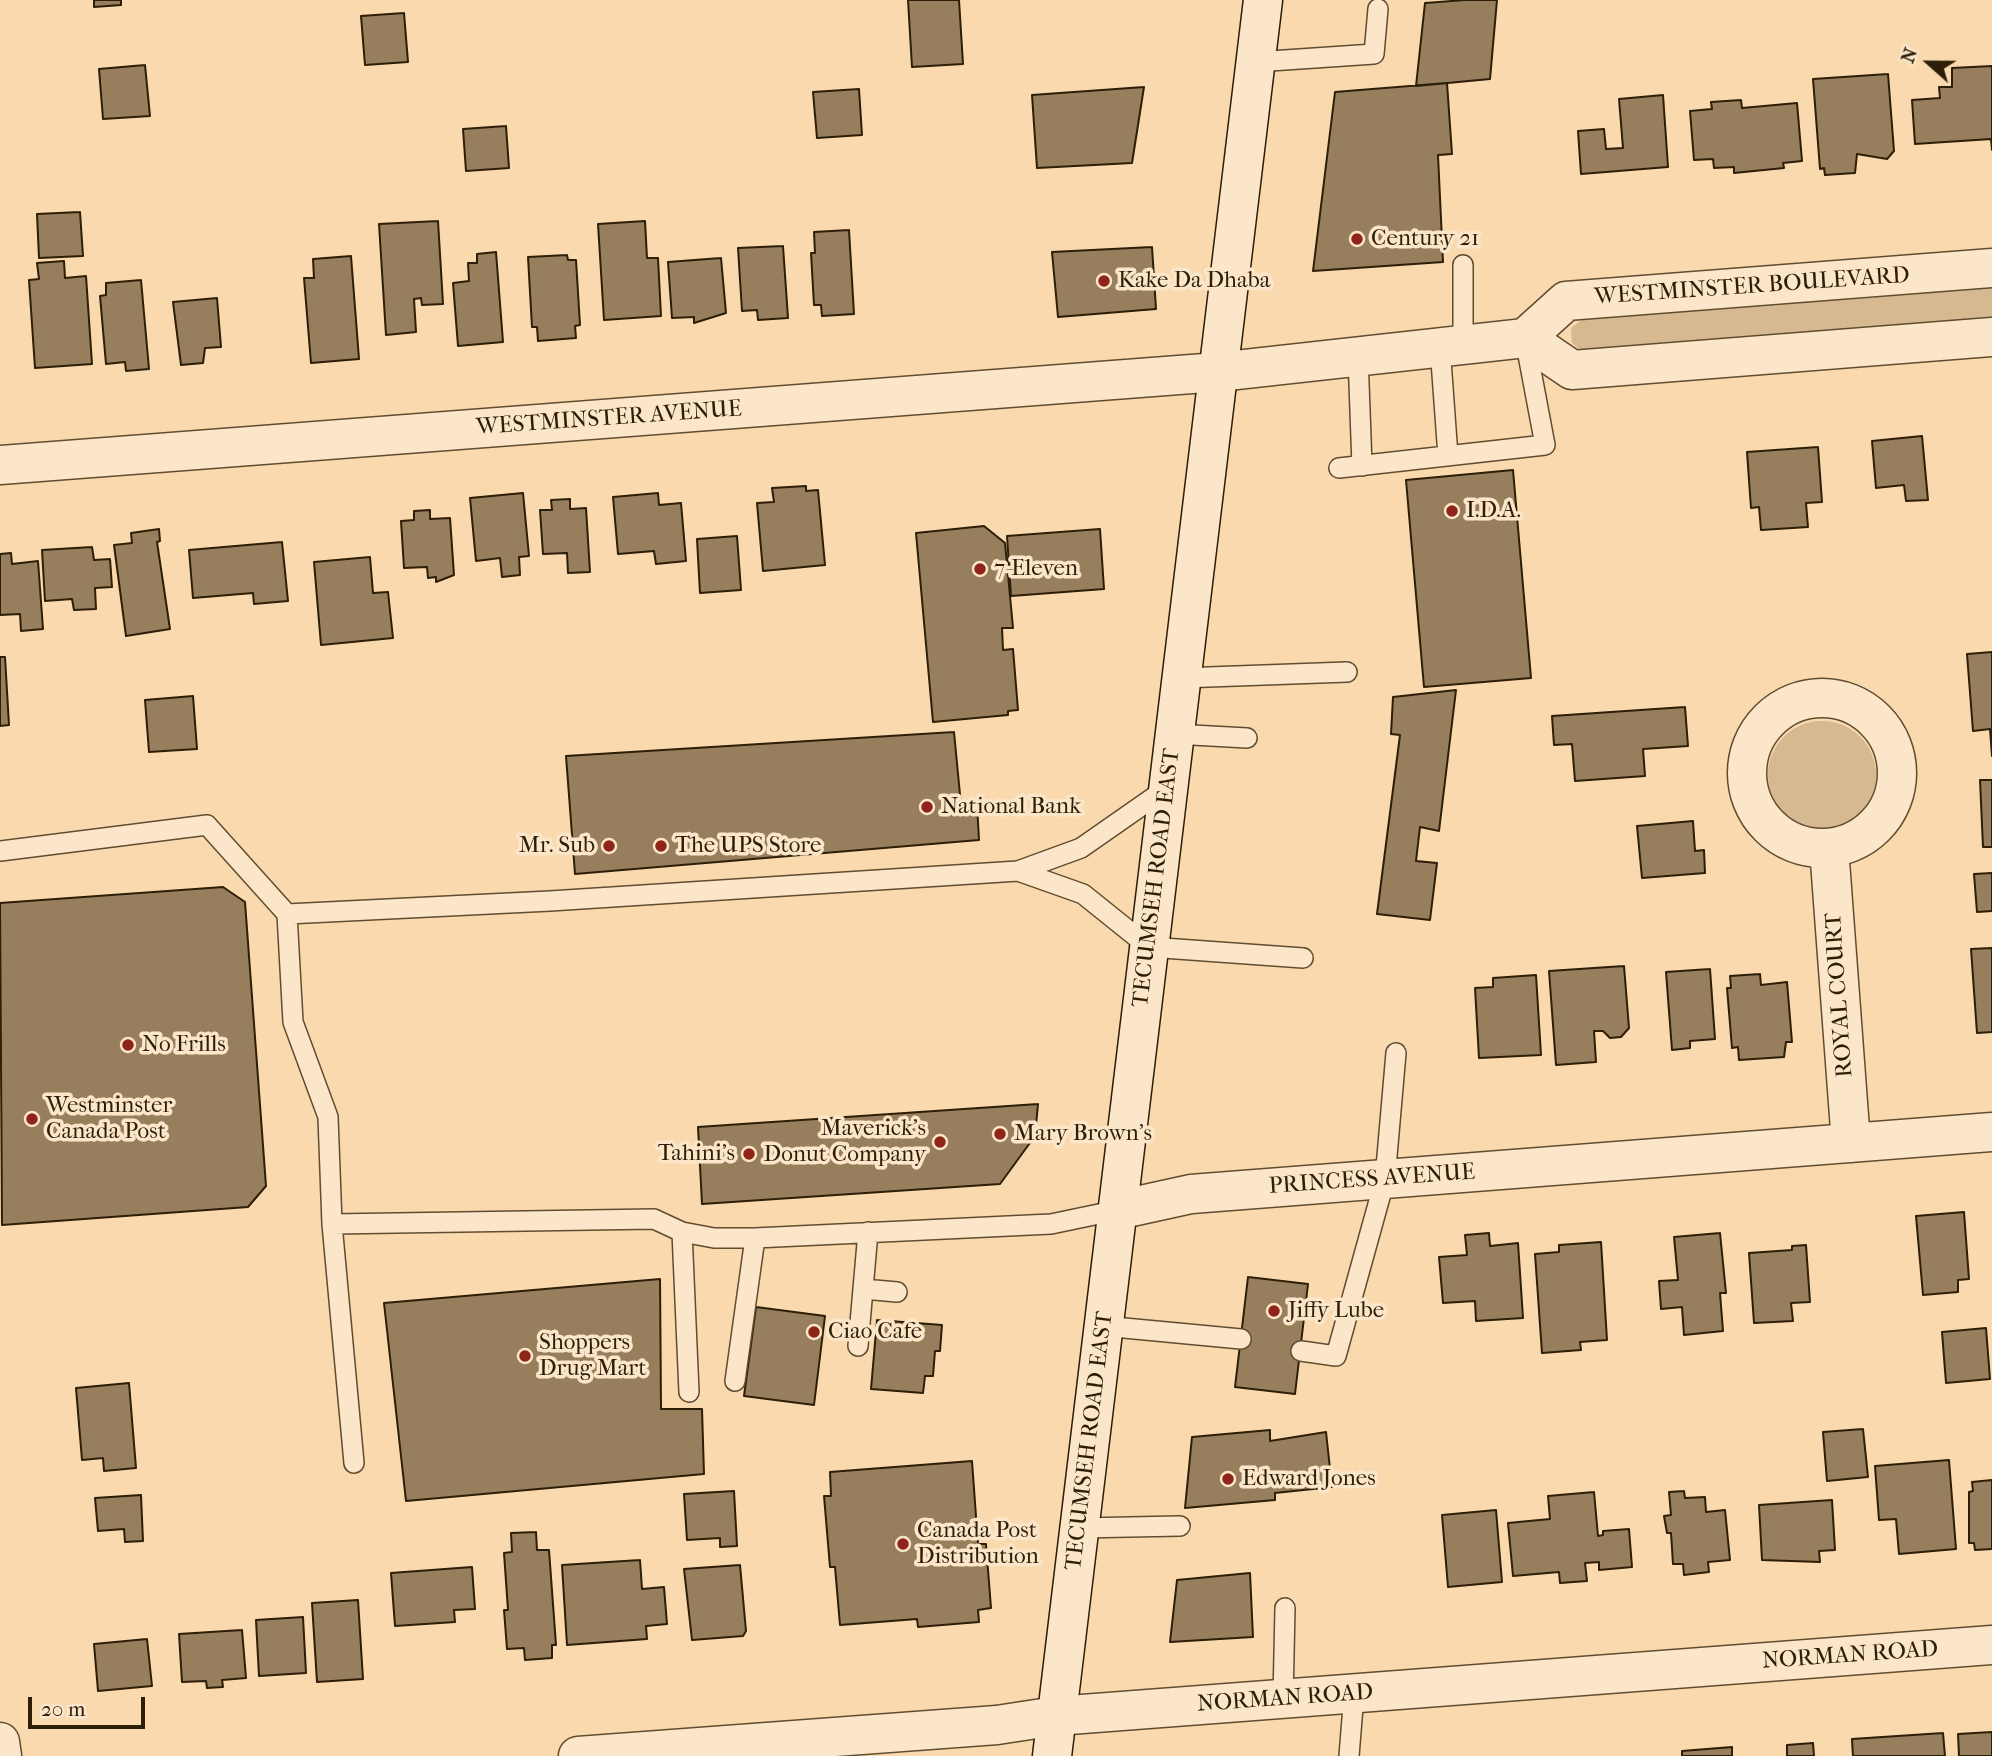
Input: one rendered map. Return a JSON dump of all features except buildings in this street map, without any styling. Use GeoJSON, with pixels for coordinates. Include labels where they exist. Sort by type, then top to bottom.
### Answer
{"type":"FeatureCollection","features":[{"type":"Feature","properties":{"kind":"street","name":"TECUMSEH ROAD EAST"},"geometry":{"type":"LineString","coordinates":[[1052,1756],[1263,0]]}},
{"type":"Feature","properties":{"kind":"street","name":"WESTMINSTER BOULEVARD"},"geometry":{"type":"LineString","coordinates":[[1525,338],[1566,301],[1992,268]]}},
{"type":"Feature","properties":{"kind":"street"},"geometry":{"type":"LineString","coordinates":[[1218,372],[1525,338],[1572,370],[1992,337]]}},
{"type":"Feature","properties":{"kind":"street","name":"WESTMINSTER AVENUE"},"geometry":{"type":"LineString","coordinates":[[0,466],[1218,372]]}},
{"type":"Feature","properties":{"kind":"street","name":"ROYAL COURT"},"geometry":{"type":"LineString","coordinates":[[1829,848],[1851,1143]]}},
{"type":"Feature","properties":{"kind":"street","name":"PRINCESS AVENUE"},"geometry":{"type":"LineString","coordinates":[[1118,1210],[1191,1194],[1992,1132]]}},
{"type":"Feature","properties":{"kind":"street","name":"NORMAN ROAD"},"geometry":{"type":"LineString","coordinates":[[578,1756],[772,1749],[997,1725],[1056,1716],[1992,1645]]}},
{"type":"Feature","properties":{"kind":"street"},"geometry":{"type":"LineString","coordinates":[[0,1742],[2,1756]]}},
{"type":"Feature","properties":{"kind":"lane"},"geometry":{"type":"LineString","coordinates":[[1255,62],[1374,54],[1378,9]]}},
{"type":"Feature","properties":{"kind":"lane"},"geometry":{"type":"LineString","coordinates":[[1448,456],[1451,346],[1463,265]]}},
{"type":"Feature","properties":{"kind":"lane"},"geometry":{"type":"LineString","coordinates":[[1339,468],[1545,445],[1525,338]]}},
{"type":"Feature","properties":{"kind":"lane"},"geometry":{"type":"LineString","coordinates":[[1358,356],[1362,466]]}},
{"type":"Feature","properties":{"kind":"lane"},"geometry":{"type":"LineString","coordinates":[[1181,678],[1347,672]]}},
{"type":"Feature","properties":{"kind":"lane"},"geometry":{"type":"LineString","coordinates":[[1174,734],[1247,738]]}},
{"type":"Feature","properties":{"kind":"lane"},"geometry":{"type":"LineString","coordinates":[[286,915],[1018,871],[1082,848],[1168,787]]}},
{"type":"Feature","properties":{"kind":"lane"},"geometry":{"type":"LineString","coordinates":[[0,851],[207,825],[286,915],[293,1022],[328,1117],[332,1224],[354,1464]]}},
{"type":"Feature","properties":{"kind":"lane"},"geometry":{"type":"LineString","coordinates":[[1018,871],[1083,894],[1149,947],[1303,958]]}},
{"type":"Feature","properties":{"kind":"lane"},"geometry":{"type":"LineString","coordinates":[[1301,1351],[1336,1356],[1385,1179],[1396,1053]]}},
{"type":"Feature","properties":{"kind":"lane","name":"PRINCESS AVENUE"},"geometry":{"type":"LineString","coordinates":[[332,1224],[654,1219],[682,1232],[713,1238],[755,1238],[1051,1224],[1118,1210]]}},
{"type":"Feature","properties":{"kind":"lane"},"geometry":{"type":"LineString","coordinates":[[682,1232],[689,1392]]}},
{"type":"Feature","properties":{"kind":"lane"},"geometry":{"type":"LineString","coordinates":[[858,1346],[868,1232]]}},
{"type":"Feature","properties":{"kind":"lane"},"geometry":{"type":"LineString","coordinates":[[735,1381],[755,1238]]}},
{"type":"Feature","properties":{"kind":"lane"},"geometry":{"type":"LineString","coordinates":[[863,1289],[897,1292]]}},
{"type":"Feature","properties":{"kind":"lane"},"geometry":{"type":"LineString","coordinates":[[1103,1326],[1241,1339]]}},
{"type":"Feature","properties":{"kind":"lane"},"geometry":{"type":"LineString","coordinates":[[1079,1528],[1180,1526]]}},
{"type":"Feature","properties":{"kind":"lane"},"geometry":{"type":"LineString","coordinates":[[1283,1699],[1285,1608]]}},
{"type":"Feature","properties":{"kind":"lane"},"geometry":{"type":"LineString","coordinates":[[1349,1756],[1354,1694]]}},
{"type":"Feature","properties":{"kind":"shaded area"},"geometry":{"type":"Polygon","coordinates":[[[1992,285],[1992,324],[1584,353],[1572,343],[1571,328],[1586,317],[1992,285]]]}},
{"type":"Feature","properties":{"kind":"shaded area"},"geometry":{"type":"Polygon","coordinates":[[[1822,721],[1843,725],[1860,737],[1872,754],[1876,775],[1872,796],[1860,813],[1843,825],[1822,829],[1801,825],[1784,813],[1772,796],[1768,775],[1772,754],[1784,737],[1801,725],[1822,721]]]}},
{"type":"Feature","properties":{"kind":"place","name":"Century 21"},"geometry":{"type":"Point","coordinates":[1357,239]}},
{"type":"Feature","properties":{"kind":"place","name":"Kake Da Dhaba"},"geometry":{"type":"Point","coordinates":[1104,281]}},
{"type":"Feature","properties":{"kind":"place","name":"I.D.A."},"geometry":{"type":"Point","coordinates":[1452,511]}},
{"type":"Feature","properties":{"kind":"place","name":"7-Eleven"},"geometry":{"type":"Point","coordinates":[980,569]}},
{"type":"Feature","properties":{"kind":"place","name":"National Bank"},"geometry":{"type":"Point","coordinates":[927,807]}},
{"type":"Feature","properties":{"kind":"place","name":"Mr. Sub"},"geometry":{"type":"Point","coordinates":[609,846]}},
{"type":"Feature","properties":{"kind":"place","name":"The UPS Store"},"geometry":{"type":"Point","coordinates":[661,846]}},
{"type":"Feature","properties":{"kind":"place","name":"No Frills"},"geometry":{"type":"Point","coordinates":[128,1045]}},
{"type":"Feature","properties":{"kind":"place","name":"Westminster Canada Post"},"geometry":{"type":"Point","coordinates":[32,1119]}},
{"type":"Feature","properties":{"kind":"place","name":"Mary Brown's"},"geometry":{"type":"Point","coordinates":[1000,1134]}},
{"type":"Feature","properties":{"kind":"place","name":"Maverick's Donut Company"},"geometry":{"type":"Point","coordinates":[940,1142]}},
{"type":"Feature","properties":{"kind":"place","name":"Tahini's"},"geometry":{"type":"Point","coordinates":[749,1154]}},
{"type":"Feature","properties":{"kind":"place","name":"Jiffy Lube"},"geometry":{"type":"Point","coordinates":[1274,1311]}},
{"type":"Feature","properties":{"kind":"place","name":"Ciao Cafe"},"geometry":{"type":"Point","coordinates":[814,1332]}},
{"type":"Feature","properties":{"kind":"place","name":"Shoppers Drug Mart"},"geometry":{"type":"Point","coordinates":[525,1356]}},
{"type":"Feature","properties":{"kind":"place","name":"Edward Jones"},"geometry":{"type":"Point","coordinates":[1228,1479]}},
{"type":"Feature","properties":{"kind":"place","name":"Canada Post Distribution"},"geometry":{"type":"Point","coordinates":[903,1544]}}]}
